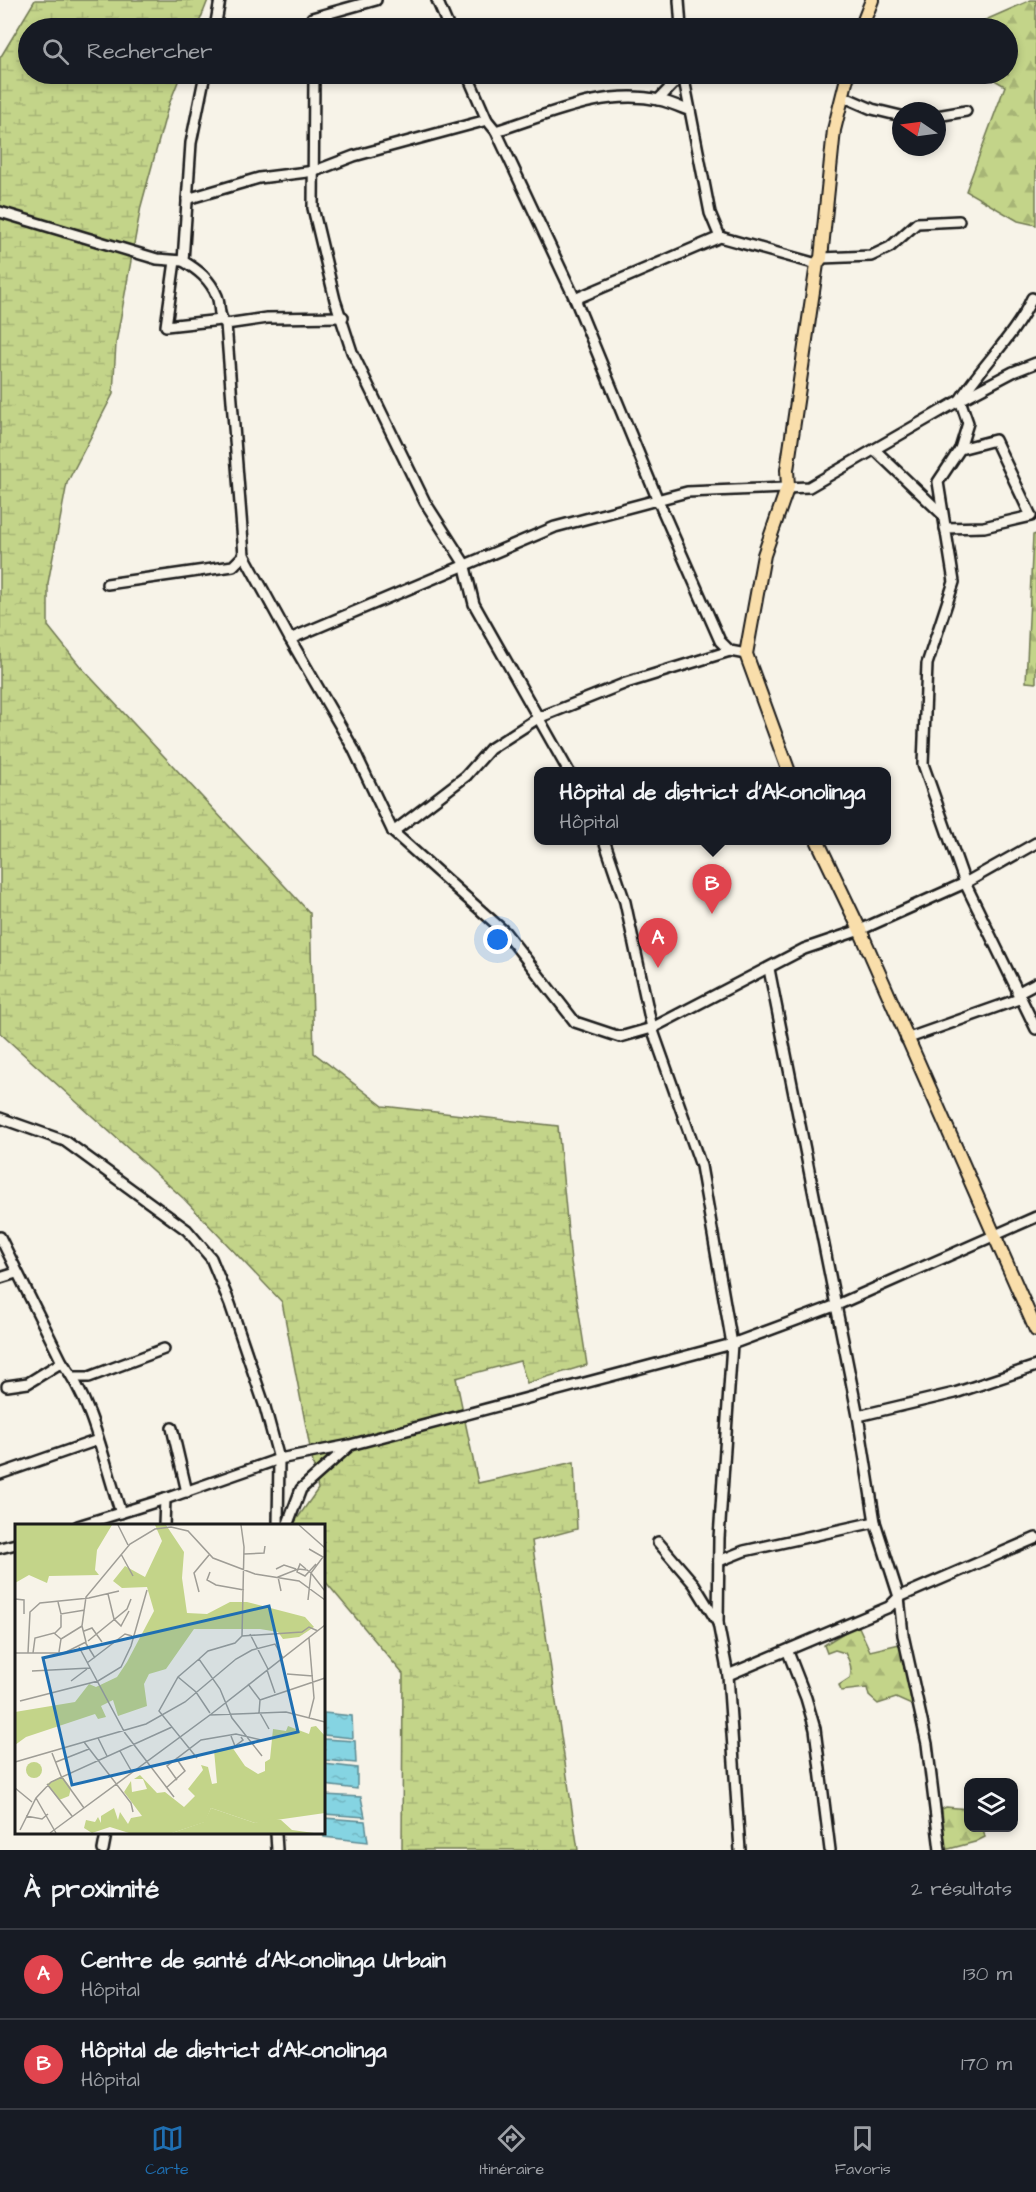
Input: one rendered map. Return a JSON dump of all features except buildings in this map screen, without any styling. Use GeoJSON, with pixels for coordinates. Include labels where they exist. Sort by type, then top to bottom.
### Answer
{"type":"FeatureCollection","features":[{"type":"Feature","properties":{"kind":"main road"},"geometry":{"type":"LineString","coordinates":[[865,18],[872,0]]}},
{"type":"Feature","properties":{"kind":"main road"},"geometry":{"type":"LineString","coordinates":[[788,767],[746,654],[764,555],[788,486],[787,470],[819,261],[834,130],[845,84]]}},
{"type":"Feature","properties":{"kind":"main road"},"geometry":{"type":"LineString","coordinates":[[820,845],[996,1235],[1036,1330]]}},
{"type":"Feature","properties":{"kind":"street"},"geometry":{"type":"LineString","coordinates":[[216,18],[220,0]]}},
{"type":"Feature","properties":{"kind":"street"},"geometry":{"type":"LineString","coordinates":[[312,18],[376,0]]}},
{"type":"Feature","properties":{"kind":"street"},"geometry":{"type":"LineString","coordinates":[[437,0],[445,18]]}},
{"type":"Feature","properties":{"kind":"street"},"geometry":{"type":"LineString","coordinates":[[679,0],[680,18]]}},
{"type":"Feature","properties":{"kind":"street"},"geometry":{"type":"LineString","coordinates":[[204,84],[191,143],[179,261],[166,326],[267,318],[343,317]]}},
{"type":"Feature","properties":{"kind":"street"},"geometry":{"type":"LineString","coordinates":[[314,84],[313,208],[335,300],[343,317],[352,352],[424,501],[464,563],[474,604],[567,767]]}},
{"type":"Feature","properties":{"kind":"street"},"geometry":{"type":"LineString","coordinates":[[471,84],[575,299],[657,498],[720,641],[730,651]]}},
{"type":"Feature","properties":{"kind":"street"},"geometry":{"type":"LineString","coordinates":[[658,100],[673,84]]}},
{"type":"Feature","properties":{"kind":"street"},"geometry":{"type":"LineString","coordinates":[[685,84],[710,213],[720,237]]}},
{"type":"Feature","properties":{"kind":"street"},"geometry":{"type":"LineString","coordinates":[[842,96],[872,109],[892,114]]}},
{"type":"Feature","properties":{"kind":"street"},"geometry":{"type":"LineString","coordinates":[[496,131],[572,106],[620,97],[658,100],[690,111]]}},
{"type":"Feature","properties":{"kind":"street"},"geometry":{"type":"LineString","coordinates":[[946,114],[966,111]]}},
{"type":"Feature","properties":{"kind":"street"},"geometry":{"type":"LineString","coordinates":[[187,199],[258,178],[315,171],[354,156],[487,120]]}},
{"type":"Feature","properties":{"kind":"street"},"geometry":{"type":"LineString","coordinates":[[0,212],[157,259],[179,261],[202,272],[217,296],[224,322],[244,555],[353,748],[393,832],[505,932],[575,1022],[620,1037],[652,1028],[804,949],[860,930],[965,883],[1036,843]]}},
{"type":"Feature","properties":{"kind":"street"},"geometry":{"type":"LineString","coordinates":[[575,299],[720,237],[819,261],[871,256],[890,247],[917,223],[959,221]]}},
{"type":"Feature","properties":{"kind":"street"},"geometry":{"type":"LineString","coordinates":[[960,400],[976,375],[1024,315],[1032,298]]}},
{"type":"Feature","properties":{"kind":"street"},"geometry":{"type":"LineString","coordinates":[[291,639],[464,563],[555,527],[657,498],[687,492],[788,486],[809,488],[960,400],[1012,372],[1036,363]]}},
{"type":"Feature","properties":{"kind":"street"},"geometry":{"type":"LineString","coordinates":[[960,400],[968,423],[960,448],[938,482],[954,582],[927,664],[923,764],[965,883],[1036,1029]]}},
{"type":"Feature","properties":{"kind":"street"},"geometry":{"type":"LineString","coordinates":[[945,528],[984,527],[1031,516],[995,440],[960,448]]}},
{"type":"Feature","properties":{"kind":"street"},"geometry":{"type":"LineString","coordinates":[[876,451],[942,514]]}},
{"type":"Feature","properties":{"kind":"street"},"geometry":{"type":"LineString","coordinates":[[107,584],[233,566],[244,555]]}},
{"type":"Feature","properties":{"kind":"street"},"geometry":{"type":"LineString","coordinates":[[393,832],[466,776],[490,749],[538,718],[626,683],[730,651],[746,654]]}},
{"type":"Feature","properties":{"kind":"street"},"geometry":{"type":"LineString","coordinates":[[606,845],[625,902],[652,1028],[701,1166],[732,1344],[718,1538],[718,1623],[728,1675],[740,1850]]}},
{"type":"Feature","properties":{"kind":"street"},"geometry":{"type":"LineString","coordinates":[[769,969],[837,1305],[875,1522],[899,1597],[903,1635],[927,1744],[940,1850]]}},
{"type":"Feature","properties":{"kind":"street"},"geometry":{"type":"LineString","coordinates":[[906,1039],[1018,996],[1036,983]]}},
{"type":"Feature","properties":{"kind":"street"},"geometry":{"type":"LineString","coordinates":[[0,1118],[65,1141],[188,1230],[211,1258],[230,1304],[265,1407],[279,1459],[278,1524]]}},
{"type":"Feature","properties":{"kind":"street"},"geometry":{"type":"LineString","coordinates":[[85,1524],[187,1492],[279,1459],[350,1445],[732,1344],[837,1305],[1036,1217]]}},
{"type":"Feature","properties":{"kind":"street"},"geometry":{"type":"LineString","coordinates":[[0,1238],[62,1362],[74,1377],[98,1440],[121,1513]]}},
{"type":"Feature","properties":{"kind":"street"},"geometry":{"type":"LineString","coordinates":[[0,1278],[16,1274]]}},
{"type":"Feature","properties":{"kind":"street"},"geometry":{"type":"LineString","coordinates":[[74,1377],[90,1377],[164,1349]]}},
{"type":"Feature","properties":{"kind":"street"},"geometry":{"type":"LineString","coordinates":[[8,1386],[28,1383],[62,1362]]}},
{"type":"Feature","properties":{"kind":"street"},"geometry":{"type":"LineString","coordinates":[[858,1416],[955,1393],[1036,1366]]}},
{"type":"Feature","properties":{"kind":"street"},"geometry":{"type":"LineString","coordinates":[[172,1428],[187,1492]]}},
{"type":"Feature","properties":{"kind":"street"},"geometry":{"type":"LineString","coordinates":[[0,1474],[98,1440]]}},
{"type":"Feature","properties":{"kind":"street"},"geometry":{"type":"LineString","coordinates":[[288,1524],[301,1489],[350,1445]]}},
{"type":"Feature","properties":{"kind":"street"},"geometry":{"type":"LineString","coordinates":[[165,1499],[165,1524]]}},
{"type":"Feature","properties":{"kind":"street"},"geometry":{"type":"LineString","coordinates":[[719,1561],[753,1549],[875,1522]]}},
{"type":"Feature","properties":{"kind":"street"},"geometry":{"type":"LineString","coordinates":[[728,1675],[788,1652],[889,1606],[899,1597],[1036,1538]]}},
{"type":"Feature","properties":{"kind":"street"},"geometry":{"type":"LineString","coordinates":[[658,1542],[694,1584],[718,1623]]}},
{"type":"Feature","properties":{"kind":"street"},"geometry":{"type":"LineString","coordinates":[[0,1548],[15,1544]]}},
{"type":"Feature","properties":{"kind":"street"},"geometry":{"type":"LineString","coordinates":[[788,1652],[807,1698],[815,1729],[830,1850]]}},
{"type":"Feature","properties":{"kind":"street"},"geometry":{"type":"LineString","coordinates":[[103,1850],[106,1835]]}},
{"type":"Feature","properties":{"kind":"street"},"geometry":{"type":"LineString","coordinates":[[276,1835],[277,1850]]}},
{"type":"Feature","properties":{"kind":"green space"},"geometry":{"type":"Polygon","coordinates":[[[35,0],[208,0],[201,18],[24,18],[35,0]]]}},
{"type":"Feature","properties":{"kind":"green space"},"geometry":{"type":"Polygon","coordinates":[[[1031,0],[1036,0],[1036,225],[1018,221],[966,191],[1005,86],[1002,84],[1018,84],[1018,18],[990,18],[1031,0]]]}},
{"type":"Feature","properties":{"kind":"green space"},"geometry":{"type":"Polygon","coordinates":[[[18,28],[18,84],[177,84],[168,107],[141,206],[116,343],[113,394],[67,483],[48,583],[48,626],[80,666],[310,913],[314,1053],[383,1106],[558,1126],[571,1262],[587,1365],[527,1383],[520,1361],[456,1378],[478,1483],[574,1462],[577,1529],[532,1541],[578,1850],[402,1850],[403,1674],[326,1582],[326,1524],[293,1524],[318,1489],[282,1302],[183,1198],[0,1033],[0,58],[18,28]]]}},
{"type":"Feature","properties":{"kind":"green space"},"geometry":{"type":"Polygon","coordinates":[[[1036,534],[1036,683],[1026,682],[1033,535],[1036,534]]]}},
{"type":"Feature","properties":{"kind":"green space"},"geometry":{"type":"Polygon","coordinates":[[[859,1627],[870,1651],[904,1643],[918,1708],[896,1698],[878,1704],[869,1696],[867,1688],[841,1691],[839,1685],[850,1678],[850,1662],[845,1653],[835,1650],[827,1653],[824,1645],[850,1629],[859,1627]]]}},
{"type":"Feature","properties":{"kind":"green space"},"geometry":{"type":"Polygon","coordinates":[[[946,1807],[964,1809],[964,1832],[984,1832],[985,1837],[945,1850],[942,1809],[946,1807]]]}},
{"type":"Feature","properties":{"kind":"water"},"geometry":{"type":"Polygon","coordinates":[[[326,1713],[352,1716],[353,1738],[326,1735],[326,1713]]]}},
{"type":"Feature","properties":{"kind":"water"},"geometry":{"type":"Polygon","coordinates":[[[326,1739],[355,1741],[356,1763],[326,1760],[326,1739]]]}},
{"type":"Feature","properties":{"kind":"water"},"geometry":{"type":"Polygon","coordinates":[[[326,1764],[357,1768],[357,1789],[326,1785],[326,1764]]]}},
{"type":"Feature","properties":{"kind":"water"},"geometry":{"type":"Polygon","coordinates":[[[326,1795],[361,1797],[365,1817],[326,1814],[326,1795]]]}},
{"type":"Feature","properties":{"kind":"water"},"geometry":{"type":"Polygon","coordinates":[[[326,1818],[365,1821],[368,1842],[324,1837],[326,1818]]]}},
{"type":"Feature","properties":{"kind":"place","name":"Hôpital de district d'Akonolinga"},"geometry":{"type":"Point","coordinates":[712,914]}},
{"type":"Feature","properties":{"kind":"place","name":"Centre de santé d'Akonolinga Urbain"},"geometry":{"type":"Point","coordinates":[658,968]}}]}
